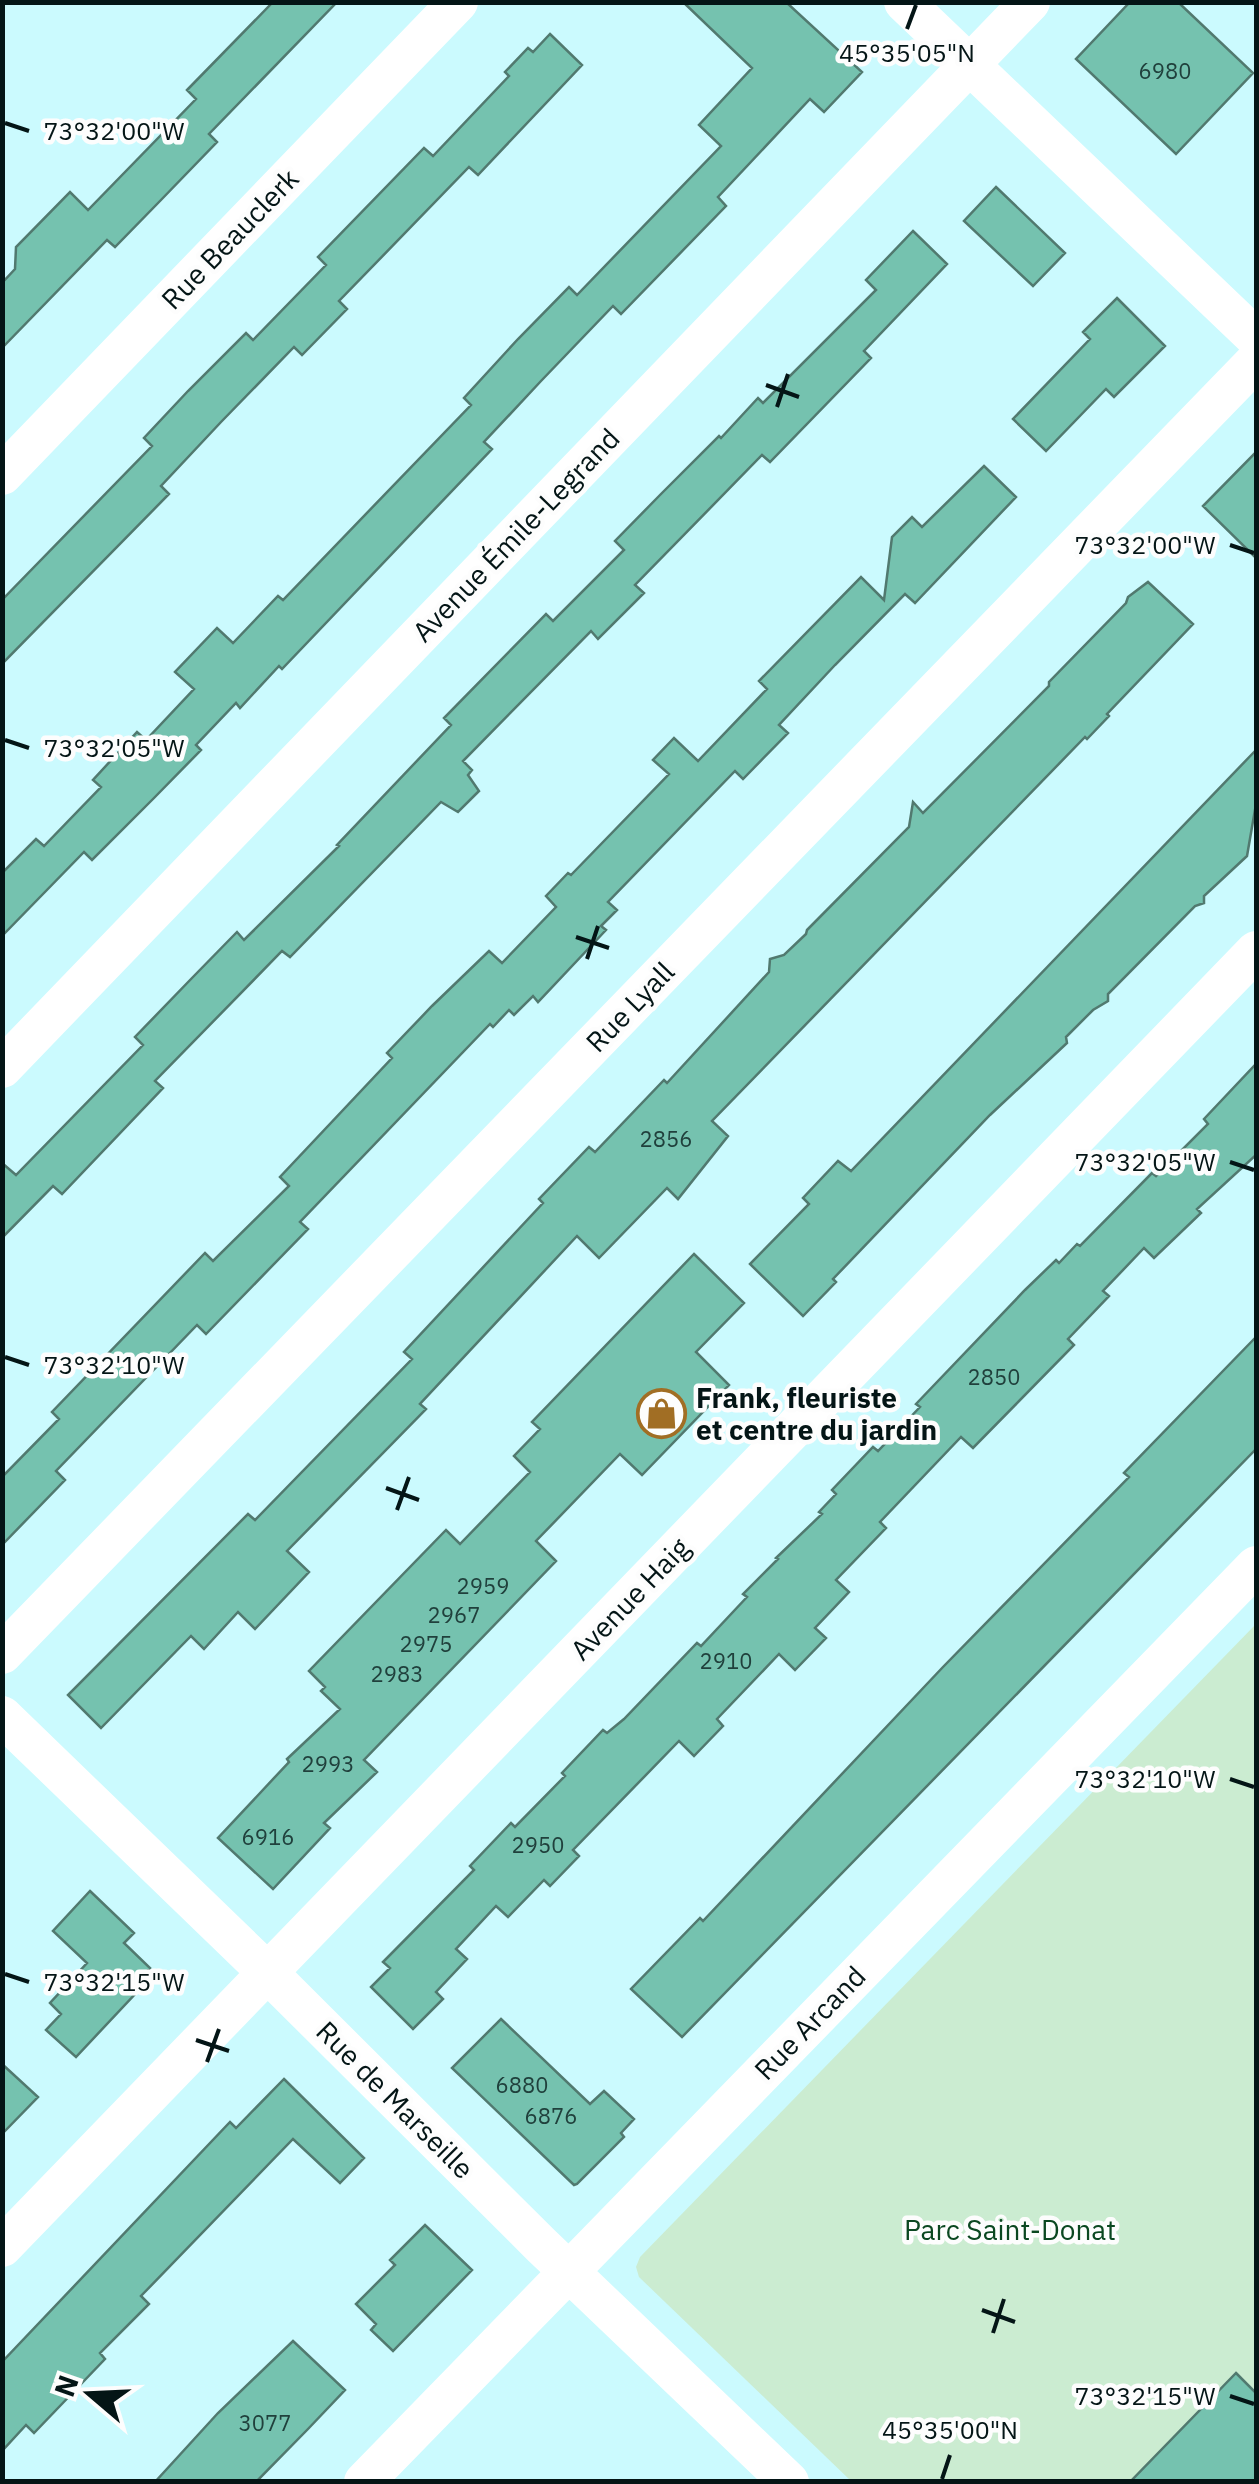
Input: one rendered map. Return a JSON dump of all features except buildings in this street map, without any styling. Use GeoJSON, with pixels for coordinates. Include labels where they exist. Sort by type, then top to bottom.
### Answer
{"type":"FeatureCollection","features":[{"type":"Feature","properties":{"kind":"street","name":"Rue Beauclerk"},"geometry":{"type":"LineString","coordinates":[[2,475],[458,2]]}},
{"type":"Feature","properties":{"kind":"street"},"geometry":{"type":"LineString","coordinates":[[904,2],[1256,338]]}},
{"type":"Feature","properties":{"kind":"street","name":"Avenue Émile-Legrand"},"geometry":{"type":"LineString","coordinates":[[2,1068],[1030,2]]}},
{"type":"Feature","properties":{"kind":"street","name":"Rue Lyall"},"geometry":{"type":"LineString","coordinates":[[2,1654],[1256,361]]}},
{"type":"Feature","properties":{"kind":"street","name":"Avenue Haig"},"geometry":{"type":"LineString","coordinates":[[2,2247],[1256,951]]}},
{"type":"Feature","properties":{"kind":"street","name":"Rue Arcand"},"geometry":{"type":"LineString","coordinates":[[364,2482],[1256,1566]]}},
{"type":"Feature","properties":{"kind":"street","name":"Rue de Marseille"},"geometry":{"type":"LineString","coordinates":[[2,1716],[789,2482]]}},
{"type":"Feature","properties":{"kind":"green space","name":"Parc Saint-Donat"},"geometry":{"type":"Polygon","coordinates":[[[1256,1624],[1256,2481],[851,2481],[639,2277],[636,2267],[640,2257],[1256,1624]]]}},
{"type":"Feature","properties":{"kind":"place","name":"Frank, fleuriste et centre du jardin"},"geometry":{"type":"Point","coordinates":[661,1414]}}]}
